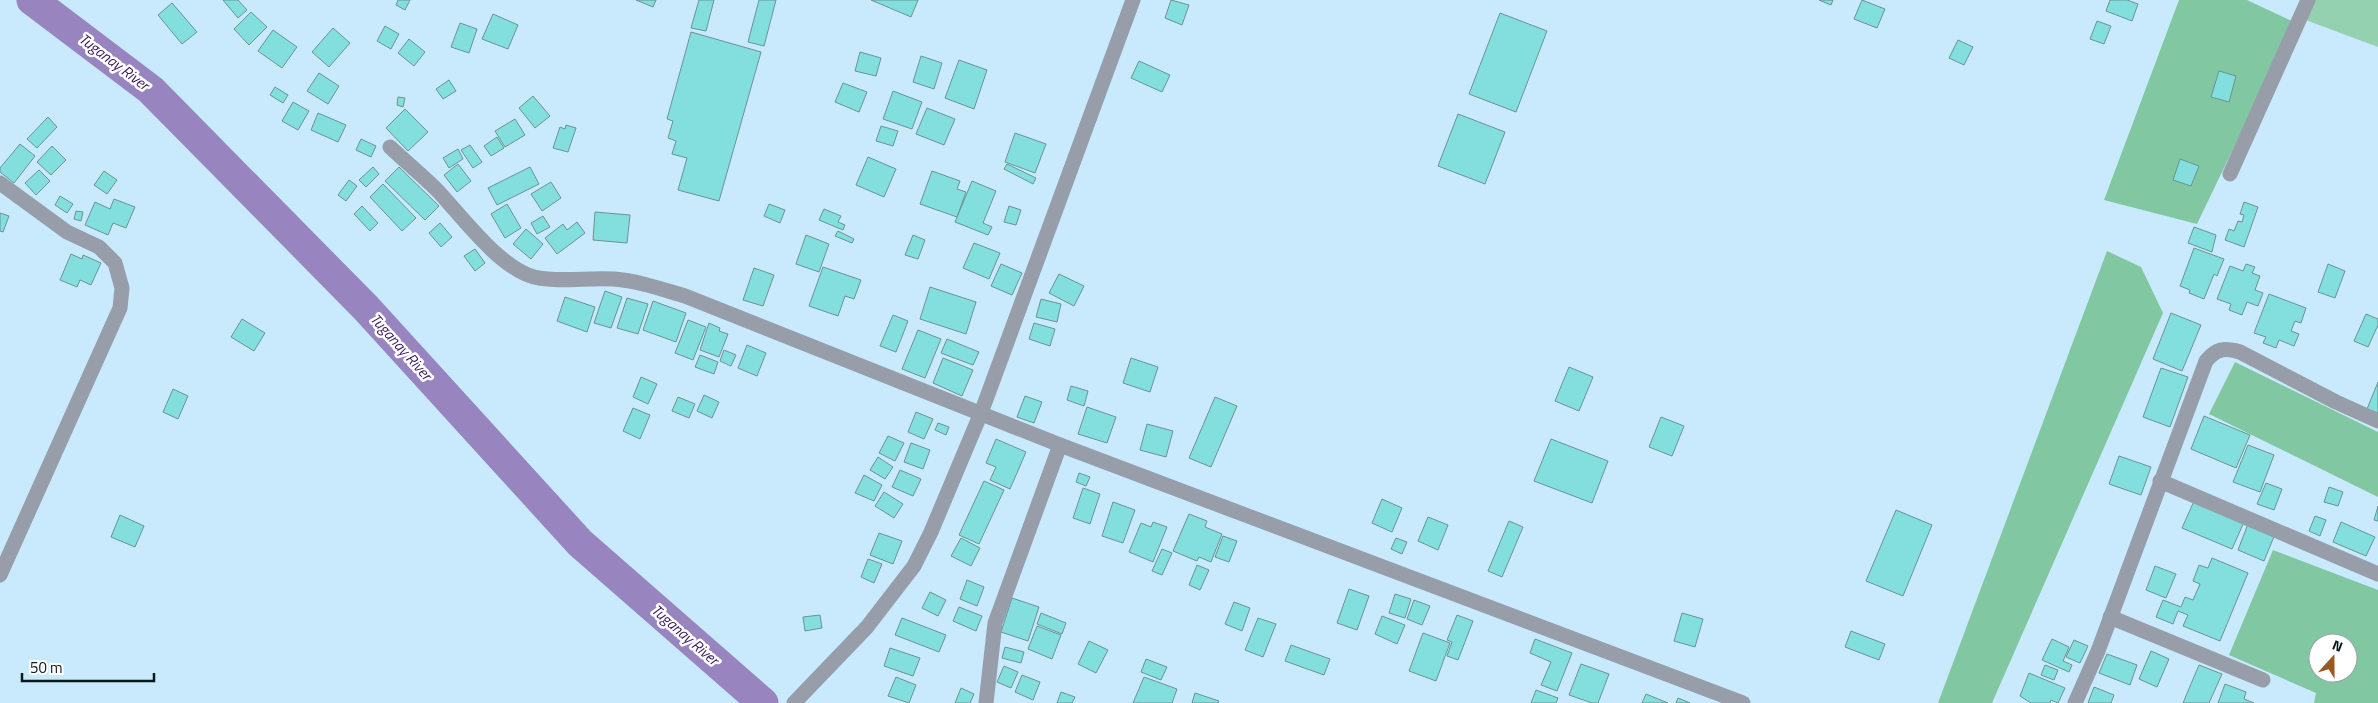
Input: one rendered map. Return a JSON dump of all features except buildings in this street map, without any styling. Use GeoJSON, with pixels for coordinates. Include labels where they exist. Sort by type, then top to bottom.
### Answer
{"type":"FeatureCollection","features":[{"type":"Feature","properties":{"kind":"street"},"geometry":{"type":"LineString","coordinates":[[794,703],[867,627],[914,566],[948,494],[981,413],[1133,0]]}},
{"type":"Feature","properties":{"kind":"street"},"geometry":{"type":"LineString","coordinates":[[2230,174],[2308,0]]}},
{"type":"Feature","properties":{"kind":"street"},"geometry":{"type":"LineString","coordinates":[[390,147],[437,191],[490,247],[509,264],[532,276],[550,279],[614,279],[646,284],[685,296],[1060,445],[1725,700],[1742,703]]}},
{"type":"Feature","properties":{"kind":"street"},"geometry":{"type":"LineString","coordinates":[[0,183],[67,232],[99,247],[115,263],[122,288],[120,308],[0,575]]}},
{"type":"Feature","properties":{"kind":"street"},"geometry":{"type":"LineString","coordinates":[[2075,703],[2098,651],[2206,361],[2218,350],[2229,349],[2240,352],[2336,402],[2378,421]]}},
{"type":"Feature","properties":{"kind":"street"},"geometry":{"type":"LineString","coordinates":[[986,703],[995,624],[1060,445]]}},
{"type":"Feature","properties":{"kind":"street"},"geometry":{"type":"LineString","coordinates":[[2160,481],[2378,574]]}},
{"type":"Feature","properties":{"kind":"street"},"geometry":{"type":"LineString","coordinates":[[2110,617],[2263,680]]}},
{"type":"Feature","properties":{"kind":"green space"},"geometry":{"type":"Polygon","coordinates":[[[2179,0],[2247,0],[2294,22],[2197,224],[2104,200],[2179,0]]]}},
{"type":"Feature","properties":{"kind":"green space"},"geometry":{"type":"Polygon","coordinates":[[[2312,0],[2378,0],[2378,47],[2303,19],[2312,0]]]}},
{"type":"Feature","properties":{"kind":"green space"},"geometry":{"type":"Polygon","coordinates":[[[2107,251],[2141,267],[2163,313],[1992,703],[1938,703],[2107,251]]]}},
{"type":"Feature","properties":{"kind":"green space"},"geometry":{"type":"Polygon","coordinates":[[[2235,362],[2378,432],[2378,497],[2209,414],[2235,362]]]}},
{"type":"Feature","properties":{"kind":"green space"},"geometry":{"type":"Polygon","coordinates":[[[2273,550],[2378,590],[2378,703],[2314,703],[2316,693],[2229,655],[2273,550]]]}},
{"type":"Feature","properties":{"kind":"waterway","name":"Tuganay River"},"geometry":{"type":"LineString","coordinates":[[32,0],[151,90],[366,308],[580,543],[763,703]]}}]}
